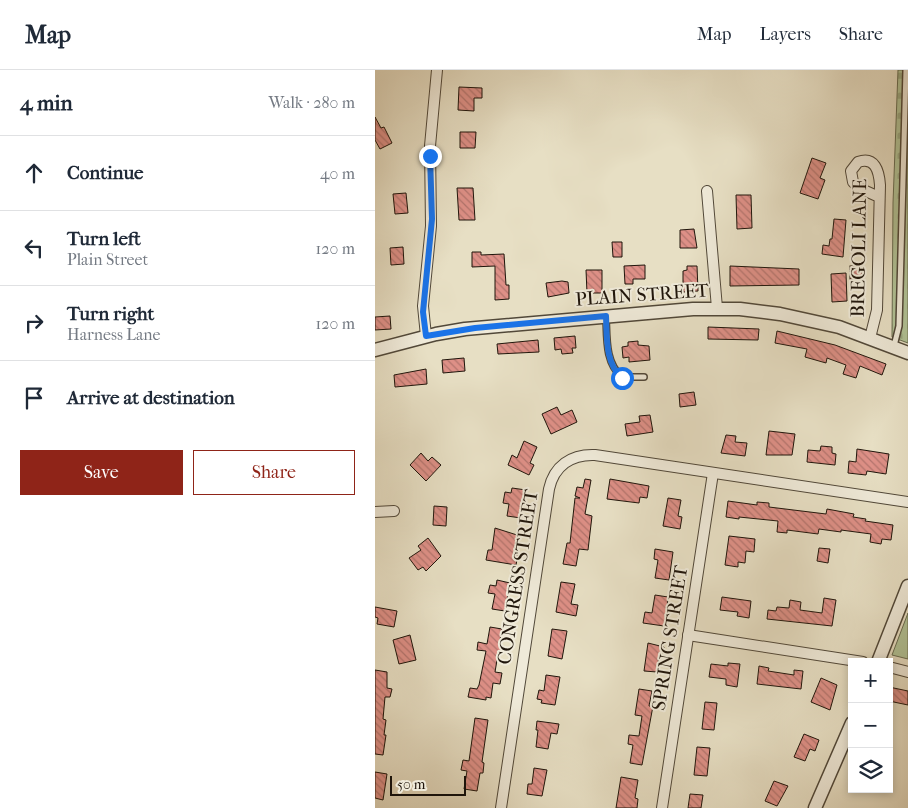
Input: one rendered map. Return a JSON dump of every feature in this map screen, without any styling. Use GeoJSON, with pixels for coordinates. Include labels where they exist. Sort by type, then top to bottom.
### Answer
{"type":"FeatureCollection","features":[{"type":"Feature","properties":{"kind":"street"},"geometry":{"type":"LineString","coordinates":[[426,336],[423,312],[431,226],[430,156],[437,70]]}},
{"type":"Feature","properties":{"kind":"street","name":"BREGOLI LANE"},"geometry":{"type":"LineString","coordinates":[[870,338],[877,316],[879,196],[878,170],[870,161],[862,160],[855,164],[851,171],[851,178],[856,186],[879,196]]}},
{"type":"Feature","properties":{"kind":"street"},"geometry":{"type":"LineString","coordinates":[[707,191],[717,308]]}},
{"type":"Feature","properties":{"kind":"street","name":"PLAIN STREET"},"geometry":{"type":"LineString","coordinates":[[375,350],[426,336],[470,328],[717,308],[780,314],[839,327],[908,353]]}},
{"type":"Feature","properties":{"kind":"street","name":"CONGRESS STREET"},"geometry":{"type":"LineString","coordinates":[[501,808],[549,490],[557,470],[574,458],[595,455],[908,502]]}},
{"type":"Feature","properties":{"kind":"street","name":"SPRING STREET"},"geometry":{"type":"LineString","coordinates":[[662,808],[713,473]]}},
{"type":"Feature","properties":{"kind":"street"},"geometry":{"type":"LineString","coordinates":[[375,512],[394,512]]}},
{"type":"Feature","properties":{"kind":"street"},"geometry":{"type":"LineString","coordinates":[[880,658],[908,586]]}},
{"type":"Feature","properties":{"kind":"street"},"geometry":{"type":"LineString","coordinates":[[688,635],[848,660]]}},
{"type":"Feature","properties":{"kind":"street"},"geometry":{"type":"LineString","coordinates":[[893,668],[908,672]]}},
{"type":"Feature","properties":{"kind":"street"},"geometry":{"type":"LineString","coordinates":[[815,808],[848,732]]}},
{"type":"Feature","properties":{"kind":"lane"},"geometry":{"type":"LineString","coordinates":[[894,347],[899,326],[905,166],[906,70]]}},
{"type":"Feature","properties":{"kind":"lane"},"geometry":{"type":"LineString","coordinates":[[606,316],[609,356],[616,372],[622,378],[644,377]]}},
{"type":"Feature","properties":{"kind":"green space"},"geometry":{"type":"Polygon","coordinates":[[[898,70],[908,70],[908,343],[892,337],[893,203],[898,70]]]}},
{"type":"Feature","properties":{"kind":"green space"},"geometry":{"type":"Polygon","coordinates":[[[908,613],[908,659],[892,655],[908,613]]]}},
{"type":"Feature","properties":{"kind":"building"},"geometry":{"type":"Polygon","coordinates":[[[459,87],[482,88],[482,98],[474,98],[474,111],[458,110],[459,87]]]}},
{"type":"Feature","properties":{"kind":"building"},"geometry":{"type":"Polygon","coordinates":[[[375,117],[381,128],[384,127],[392,143],[380,149],[375,140],[375,117]]]}},
{"type":"Feature","properties":{"kind":"building"},"geometry":{"type":"Polygon","coordinates":[[[460,132],[476,132],[475,148],[460,148],[460,132]]]}},
{"type":"Feature","properties":{"kind":"building"},"geometry":{"type":"Polygon","coordinates":[[[812,158],[826,163],[820,178],[825,180],[818,199],[800,193],[812,158]]]}},
{"type":"Feature","properties":{"kind":"building"},"geometry":{"type":"Polygon","coordinates":[[[457,188],[473,188],[475,220],[459,220],[457,188]]]}},
{"type":"Feature","properties":{"kind":"building"},"geometry":{"type":"Polygon","coordinates":[[[406,193],[408,213],[395,214],[393,194],[406,193]]]}},
{"type":"Feature","properties":{"kind":"building"},"geometry":{"type":"Polygon","coordinates":[[[736,195],[751,195],[752,228],[737,229],[736,195]]]}},
{"type":"Feature","properties":{"kind":"building"},"geometry":{"type":"Polygon","coordinates":[[[834,219],[846,220],[843,257],[822,254],[823,245],[829,246],[830,239],[832,239],[834,219]]]}},
{"type":"Feature","properties":{"kind":"building"},"geometry":{"type":"Polygon","coordinates":[[[694,229],[697,248],[680,248],[680,230],[694,229]]]}},
{"type":"Feature","properties":{"kind":"building"},"geometry":{"type":"Polygon","coordinates":[[[612,242],[622,242],[622,257],[613,257],[612,242]]]}},
{"type":"Feature","properties":{"kind":"building"},"geometry":{"type":"Polygon","coordinates":[[[403,247],[404,264],[391,265],[390,248],[403,247]]]}},
{"type":"Feature","properties":{"kind":"building"},"geometry":{"type":"Polygon","coordinates":[[[472,252],[481,252],[481,255],[504,254],[506,285],[509,285],[509,299],[495,300],[495,266],[472,267],[472,252]]]}},
{"type":"Feature","properties":{"kind":"building"},"geometry":{"type":"Polygon","coordinates":[[[645,265],[645,279],[633,279],[633,284],[625,284],[624,266],[645,265]]]}},
{"type":"Feature","properties":{"kind":"building"},"geometry":{"type":"Polygon","coordinates":[[[687,266],[697,266],[698,291],[683,292],[683,271],[687,270],[687,266]]]}},
{"type":"Feature","properties":{"kind":"building"},"geometry":{"type":"Polygon","coordinates":[[[730,266],[799,269],[799,285],[730,286],[730,266]]]}},
{"type":"Feature","properties":{"kind":"building"},"geometry":{"type":"Polygon","coordinates":[[[850,266],[862,266],[862,279],[850,279],[850,266]]]}},
{"type":"Feature","properties":{"kind":"building"},"geometry":{"type":"Polygon","coordinates":[[[586,270],[602,270],[602,293],[587,293],[586,270]]]}},
{"type":"Feature","properties":{"kind":"building"},"geometry":{"type":"Polygon","coordinates":[[[846,273],[847,301],[832,302],[831,274],[846,273]]]}},
{"type":"Feature","properties":{"kind":"building"},"geometry":{"type":"Polygon","coordinates":[[[568,282],[569,293],[548,297],[546,283],[568,282]]]}},
{"type":"Feature","properties":{"kind":"building"},"geometry":{"type":"Polygon","coordinates":[[[390,316],[391,329],[375,330],[375,317],[390,316]]]}},
{"type":"Feature","properties":{"kind":"building"},"geometry":{"type":"Polygon","coordinates":[[[708,327],[759,329],[758,340],[708,339],[708,327]]]}},
{"type":"Feature","properties":{"kind":"building"},"geometry":{"type":"Polygon","coordinates":[[[777,331],[835,345],[886,364],[882,375],[860,366],[856,378],[843,374],[846,365],[827,358],[826,363],[805,357],[807,349],[775,343],[777,331]]]}},
{"type":"Feature","properties":{"kind":"building"},"geometry":{"type":"Polygon","coordinates":[[[575,336],[576,348],[572,348],[573,353],[562,354],[561,349],[555,350],[554,338],[575,336]]]}},
{"type":"Feature","properties":{"kind":"building"},"geometry":{"type":"Polygon","coordinates":[[[538,340],[539,352],[498,354],[497,344],[538,340]]]}},
{"type":"Feature","properties":{"kind":"building"},"geometry":{"type":"Polygon","coordinates":[[[638,341],[638,345],[649,346],[650,360],[629,362],[629,357],[623,358],[622,347],[628,346],[628,342],[638,341]]]}},
{"type":"Feature","properties":{"kind":"building"},"geometry":{"type":"Polygon","coordinates":[[[464,358],[465,371],[443,373],[442,360],[464,358]]]}},
{"type":"Feature","properties":{"kind":"building"},"geometry":{"type":"Polygon","coordinates":[[[426,369],[427,384],[395,387],[394,375],[426,369]]]}},
{"type":"Feature","properties":{"kind":"building"},"geometry":{"type":"Polygon","coordinates":[[[694,392],[696,405],[680,407],[679,394],[694,392]]]}},
{"type":"Feature","properties":{"kind":"building"},"geometry":{"type":"Polygon","coordinates":[[[557,407],[561,415],[572,410],[577,422],[551,434],[542,414],[557,407]]]}},
{"type":"Feature","properties":{"kind":"building"},"geometry":{"type":"Polygon","coordinates":[[[650,415],[653,432],[627,436],[625,424],[640,422],[639,416],[650,415]]]}},
{"type":"Feature","properties":{"kind":"building"},"geometry":{"type":"Polygon","coordinates":[[[769,431],[795,434],[792,455],[766,455],[769,431]]]}},
{"type":"Feature","properties":{"kind":"building"},"geometry":{"type":"Polygon","coordinates":[[[726,435],[736,436],[735,442],[747,443],[745,456],[721,453],[726,435]]]}},
{"type":"Feature","properties":{"kind":"building"},"geometry":{"type":"Polygon","coordinates":[[[524,441],[537,447],[530,463],[534,465],[529,475],[508,465],[512,455],[517,458],[524,441]]]}},
{"type":"Feature","properties":{"kind":"building"},"geometry":{"type":"Polygon","coordinates":[[[821,446],[832,447],[832,453],[836,454],[835,465],[807,462],[808,450],[820,451],[821,446]]]}},
{"type":"Feature","properties":{"kind":"building"},"geometry":{"type":"Polygon","coordinates":[[[857,449],[889,454],[886,474],[867,471],[866,475],[848,473],[849,461],[856,462],[857,449]]]}},
{"type":"Feature","properties":{"kind":"building"},"geometry":{"type":"Polygon","coordinates":[[[421,453],[428,461],[432,457],[441,465],[426,481],[410,465],[421,453]]]}},
{"type":"Feature","properties":{"kind":"building"},"geometry":{"type":"Polygon","coordinates":[[[585,479],[591,480],[585,514],[592,516],[588,550],[579,549],[576,566],[563,564],[567,543],[570,543],[575,498],[580,498],[575,496],[577,487],[583,488],[585,479]]]}},
{"type":"Feature","properties":{"kind":"building"},"geometry":{"type":"Polygon","coordinates":[[[610,479],[649,486],[647,498],[640,497],[639,503],[607,499],[610,479]]]}},
{"type":"Feature","properties":{"kind":"building"},"geometry":{"type":"Polygon","coordinates":[[[512,488],[526,490],[521,518],[507,516],[509,504],[503,503],[505,492],[511,493],[512,488]]]}},
{"type":"Feature","properties":{"kind":"building"},"geometry":{"type":"Polygon","coordinates":[[[668,498],[681,500],[678,516],[682,517],[680,529],[663,526],[668,498]]]}},
{"type":"Feature","properties":{"kind":"building"},"geometry":{"type":"Polygon","coordinates":[[[728,501],[757,505],[757,502],[769,503],[769,507],[826,514],[827,509],[854,514],[853,517],[866,519],[865,521],[893,525],[891,540],[882,539],[881,544],[870,542],[871,534],[841,530],[841,532],[819,529],[818,534],[787,530],[787,533],[777,532],[778,521],[726,517],[728,501]]]}},
{"type":"Feature","properties":{"kind":"building"},"geometry":{"type":"Polygon","coordinates":[[[434,506],[447,507],[446,526],[433,525],[434,506]]]}},
{"type":"Feature","properties":{"kind":"building"},"geometry":{"type":"Polygon","coordinates":[[[495,528],[517,535],[514,554],[518,555],[516,565],[486,560],[488,550],[492,550],[495,528]]]}},
{"type":"Feature","properties":{"kind":"building"},"geometry":{"type":"Polygon","coordinates":[[[729,536],[755,539],[754,552],[746,551],[745,563],[738,562],[738,567],[725,565],[729,536]]]}},
{"type":"Feature","properties":{"kind":"building"},"geometry":{"type":"Polygon","coordinates":[[[428,538],[441,556],[426,571],[423,567],[418,570],[409,558],[421,550],[418,546],[428,538]]]}},
{"type":"Feature","properties":{"kind":"building"},"geometry":{"type":"Polygon","coordinates":[[[819,548],[830,549],[828,563],[817,561],[819,548]]]}},
{"type":"Feature","properties":{"kind":"building"},"geometry":{"type":"Polygon","coordinates":[[[655,549],[673,552],[669,580],[655,578],[658,560],[654,559],[655,549]]]}},
{"type":"Feature","properties":{"kind":"building"},"geometry":{"type":"Polygon","coordinates":[[[497,580],[510,583],[505,611],[492,609],[495,594],[488,593],[490,585],[496,586],[497,580]]]}},
{"type":"Feature","properties":{"kind":"building"},"geometry":{"type":"Polygon","coordinates":[[[561,582],[575,584],[571,604],[578,605],[576,616],[556,612],[561,582]]]}},
{"type":"Feature","properties":{"kind":"building"},"geometry":{"type":"Polygon","coordinates":[[[655,595],[668,597],[667,609],[669,609],[664,626],[643,623],[645,612],[652,613],[655,595]]]}},
{"type":"Feature","properties":{"kind":"building"},"geometry":{"type":"Polygon","coordinates":[[[722,597],[751,601],[749,618],[737,616],[738,612],[720,610],[722,597]]]}},
{"type":"Feature","properties":{"kind":"building"},"geometry":{"type":"Polygon","coordinates":[[[824,598],[836,600],[832,626],[767,619],[768,610],[776,611],[777,607],[789,608],[790,600],[801,602],[800,610],[822,613],[824,598]]]}},
{"type":"Feature","properties":{"kind":"building"},"geometry":{"type":"Polygon","coordinates":[[[375,607],[397,611],[394,627],[377,624],[378,618],[375,617],[375,607]]]}},
{"type":"Feature","properties":{"kind":"building"},"geometry":{"type":"Polygon","coordinates":[[[490,627],[502,629],[499,646],[502,646],[501,654],[498,654],[495,672],[502,673],[500,684],[493,683],[491,698],[486,697],[486,700],[468,697],[470,688],[477,689],[479,685],[486,651],[477,650],[478,642],[487,644],[490,627]]]}},
{"type":"Feature","properties":{"kind":"building"},"geometry":{"type":"Polygon","coordinates":[[[552,629],[567,631],[562,659],[548,656],[552,629]]]}},
{"type":"Feature","properties":{"kind":"building"},"geometry":{"type":"Polygon","coordinates":[[[410,635],[416,660],[399,664],[393,640],[410,635]]]}},
{"type":"Feature","properties":{"kind":"building"},"geometry":{"type":"Polygon","coordinates":[[[648,643],[664,647],[662,656],[659,656],[657,672],[644,671],[648,643]]]}},
{"type":"Feature","properties":{"kind":"building"},"geometry":{"type":"Polygon","coordinates":[[[728,663],[740,664],[737,687],[726,685],[726,679],[709,677],[711,664],[728,666],[728,663]]]}},
{"type":"Feature","properties":{"kind":"building"},"geometry":{"type":"Polygon","coordinates":[[[759,666],[769,668],[768,671],[794,675],[794,670],[803,671],[801,689],[757,684],[759,666]]]}},
{"type":"Feature","properties":{"kind":"building"},"geometry":{"type":"Polygon","coordinates":[[[375,670],[387,672],[387,688],[392,689],[390,697],[385,697],[383,719],[386,720],[384,735],[386,735],[383,755],[375,754],[375,670]]]}},
{"type":"Feature","properties":{"kind":"building"},"geometry":{"type":"Polygon","coordinates":[[[546,675],[560,677],[555,705],[541,703],[542,700],[537,699],[539,690],[544,691],[546,675]]]}},
{"type":"Feature","properties":{"kind":"building"},"geometry":{"type":"Polygon","coordinates":[[[821,678],[837,685],[830,710],[811,702],[821,678]]]}},
{"type":"Feature","properties":{"kind":"building"},"geometry":{"type":"Polygon","coordinates":[[[893,688],[908,691],[908,705],[893,702],[893,688]]]}},
{"type":"Feature","properties":{"kind":"building"},"geometry":{"type":"Polygon","coordinates":[[[639,689],[652,691],[649,706],[653,706],[642,765],[630,763],[633,745],[628,744],[629,735],[639,736],[642,716],[635,715],[639,689]]]}},
{"type":"Feature","properties":{"kind":"building"},"geometry":{"type":"Polygon","coordinates":[[[705,702],[717,703],[714,730],[702,729],[705,702]]]}},
{"type":"Feature","properties":{"kind":"building"},"geometry":{"type":"Polygon","coordinates":[[[475,718],[488,720],[482,762],[484,763],[483,773],[480,773],[477,791],[464,789],[467,771],[461,770],[463,760],[469,761],[475,718]]]}},
{"type":"Feature","properties":{"kind":"building"},"geometry":{"type":"Polygon","coordinates":[[[537,721],[559,724],[557,734],[551,733],[548,749],[536,747],[537,721]]]}},
{"type":"Feature","properties":{"kind":"building"},"geometry":{"type":"Polygon","coordinates":[[[804,734],[819,740],[815,751],[810,749],[805,761],[794,757],[804,734]]]}},
{"type":"Feature","properties":{"kind":"building"},"geometry":{"type":"Polygon","coordinates":[[[697,747],[710,748],[707,776],[694,775],[697,747]]]}},
{"type":"Feature","properties":{"kind":"building"},"geometry":{"type":"Polygon","coordinates":[[[534,768],[547,770],[542,796],[527,794],[528,784],[532,784],[534,768]]]}},
{"type":"Feature","properties":{"kind":"building"},"geometry":{"type":"Polygon","coordinates":[[[375,772],[387,774],[383,800],[375,798],[375,772]]]}},
{"type":"Feature","properties":{"kind":"building"},"geometry":{"type":"Polygon","coordinates":[[[621,777],[638,780],[635,798],[638,799],[637,808],[616,808],[621,777]]]}},
{"type":"Feature","properties":{"kind":"building"},"geometry":{"type":"Polygon","coordinates":[[[774,781],[788,786],[777,806],[765,801],[774,781]]]}},
{"type":"Feature","properties":{"kind":"building"},"geometry":{"type":"Polygon","coordinates":[[[690,794],[703,795],[701,808],[688,808],[690,794]]]}},
{"type":"Feature","properties":{"kind":"route"},"geometry":{"type":"LineString","coordinates":[[430,156],[432,219],[423,312],[426,336],[475,328],[606,316],[609,356],[616,372],[622,378]]}}]}
